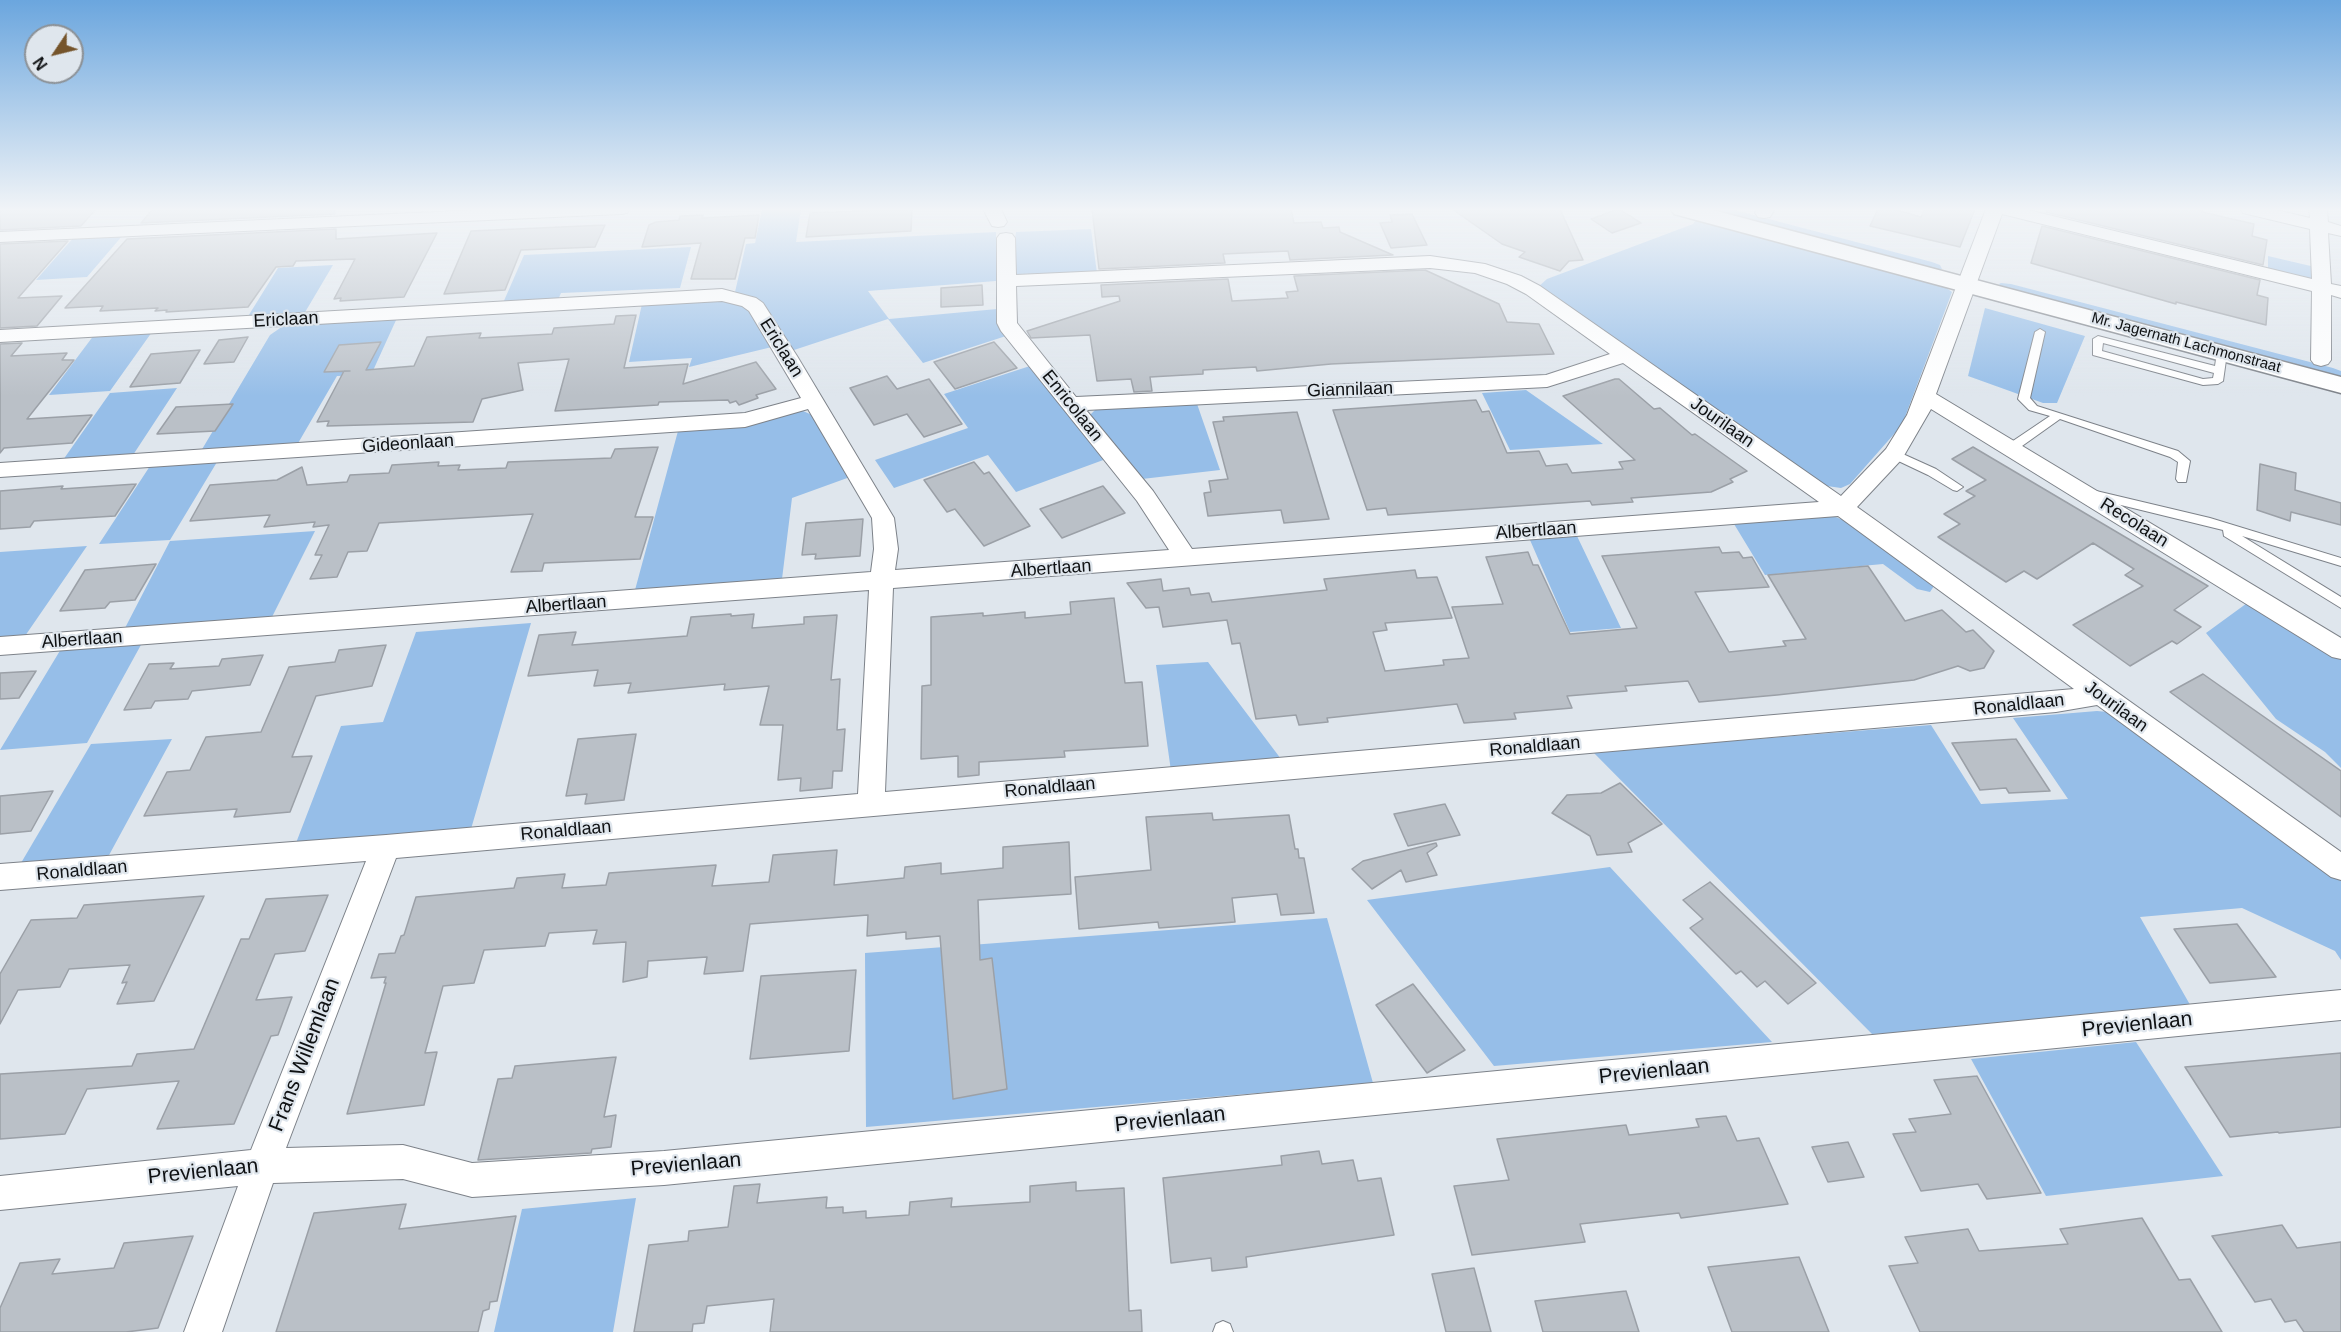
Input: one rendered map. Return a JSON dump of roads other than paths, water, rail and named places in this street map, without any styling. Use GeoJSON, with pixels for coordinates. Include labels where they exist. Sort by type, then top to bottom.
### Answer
{"type":"FeatureCollection","features":[{"type":"Feature","properties":{"kind":"main road","name":"Mr. Jagernath Lachmonstraat"},"geometry":{"type":"LineString","coordinates":[[1943,271],[2331,363]]}},
{"type":"Feature","properties":{"kind":"main road","name":"Mr. Jagernath Lachmonstraat"},"geometry":{"type":"LineString","coordinates":[[1950,271],[2098,329],[2221,362],[2341,385]]}},
{"type":"Feature","properties":{"kind":"street","name":"Enricolaan"},"geometry":{"type":"LineString","coordinates":[[1005,271],[1007,323],[1011,331],[1145,496],[1186,558]]}},
{"type":"Feature","properties":{"kind":"street","name":"Jourilaan"},"geometry":{"type":"LineString","coordinates":[[1006,281],[1247,271]]}},
{"type":"Feature","properties":{"kind":"street","name":"Jourilaan"},"geometry":{"type":"LineString","coordinates":[[1487,271],[1514,280],[1533,290],[1843,508],[2341,868]]}},
{"type":"Feature","properties":{"kind":"street"},"geometry":{"type":"LineString","coordinates":[[1843,508],[1894,453],[1918,415],[1974,271]]}},
{"type":"Feature","properties":{"kind":"street"},"geometry":{"type":"LineString","coordinates":[[2254,271],[2341,292]]}},
{"type":"Feature","properties":{"kind":"street"},"geometry":{"type":"LineString","coordinates":[[2321,271],[2331,363]]}},
{"type":"Feature","properties":{"kind":"street","name":"Ericlaan"},"geometry":{"type":"LineString","coordinates":[[0,336],[722,295],[737,297],[756,307],[883,518],[886,549],[881,582],[871,803]]}},
{"type":"Feature","properties":{"kind":"street","name":"Giannilaan"},"geometry":{"type":"LineString","coordinates":[[1071,404],[1547,381],[1625,355]]}},
{"type":"Feature","properties":{"kind":"street","name":"Recolaan"},"geometry":{"type":"LineString","coordinates":[[1925,396],[2341,650]]}},
{"type":"Feature","properties":{"kind":"street","name":"Gideonlaan"},"geometry":{"type":"LineString","coordinates":[[0,470],[394,446],[745,420],[814,401]]}},
{"type":"Feature","properties":{"kind":"street","name":"Albertlaan"},"geometry":{"type":"LineString","coordinates":[[0,646],[881,582],[1843,508]]}},
{"type":"Feature","properties":{"kind":"street","name":"Ronaldlaan"},"geometry":{"type":"LineString","coordinates":[[0,877],[386,847],[871,803],[2020,705],[2100,695]]}},
{"type":"Feature","properties":{"kind":"street","name":"Frans Willemlaan"},"geometry":{"type":"LineString","coordinates":[[203,1332],[262,1166],[386,847]]}},
{"type":"Feature","properties":{"kind":"street","name":"Previenlaan"},"geometry":{"type":"LineString","coordinates":[[0,1193],[262,1166],[403,1162],[472,1180],[664,1168],[2341,1005]]}},
{"type":"Feature","properties":{"kind":"lane"},"geometry":{"type":"LineString","coordinates":[[2098,329],[2097,353],[2203,382],[2218,381],[2221,362]]}},
{"type":"Feature","properties":{"kind":"lane"},"geometry":{"type":"LineString","coordinates":[[2040,332],[2024,399],[2033,408],[2174,453],[2184,461],[2182,479]]}},
{"type":"Feature","properties":{"kind":"lane"},"geometry":{"type":"LineString","coordinates":[[2011,448],[2060,415]]}},
{"type":"Feature","properties":{"kind":"lane"},"geometry":{"type":"LineString","coordinates":[[1894,453],[1957,487]]}},
{"type":"Feature","properties":{"kind":"lane"},"geometry":{"type":"LineString","coordinates":[[2082,491],[2210,522],[2341,562]]}},
{"type":"Feature","properties":{"kind":"lane"},"geometry":{"type":"LineString","coordinates":[[2210,522],[2341,603]]}}]}
